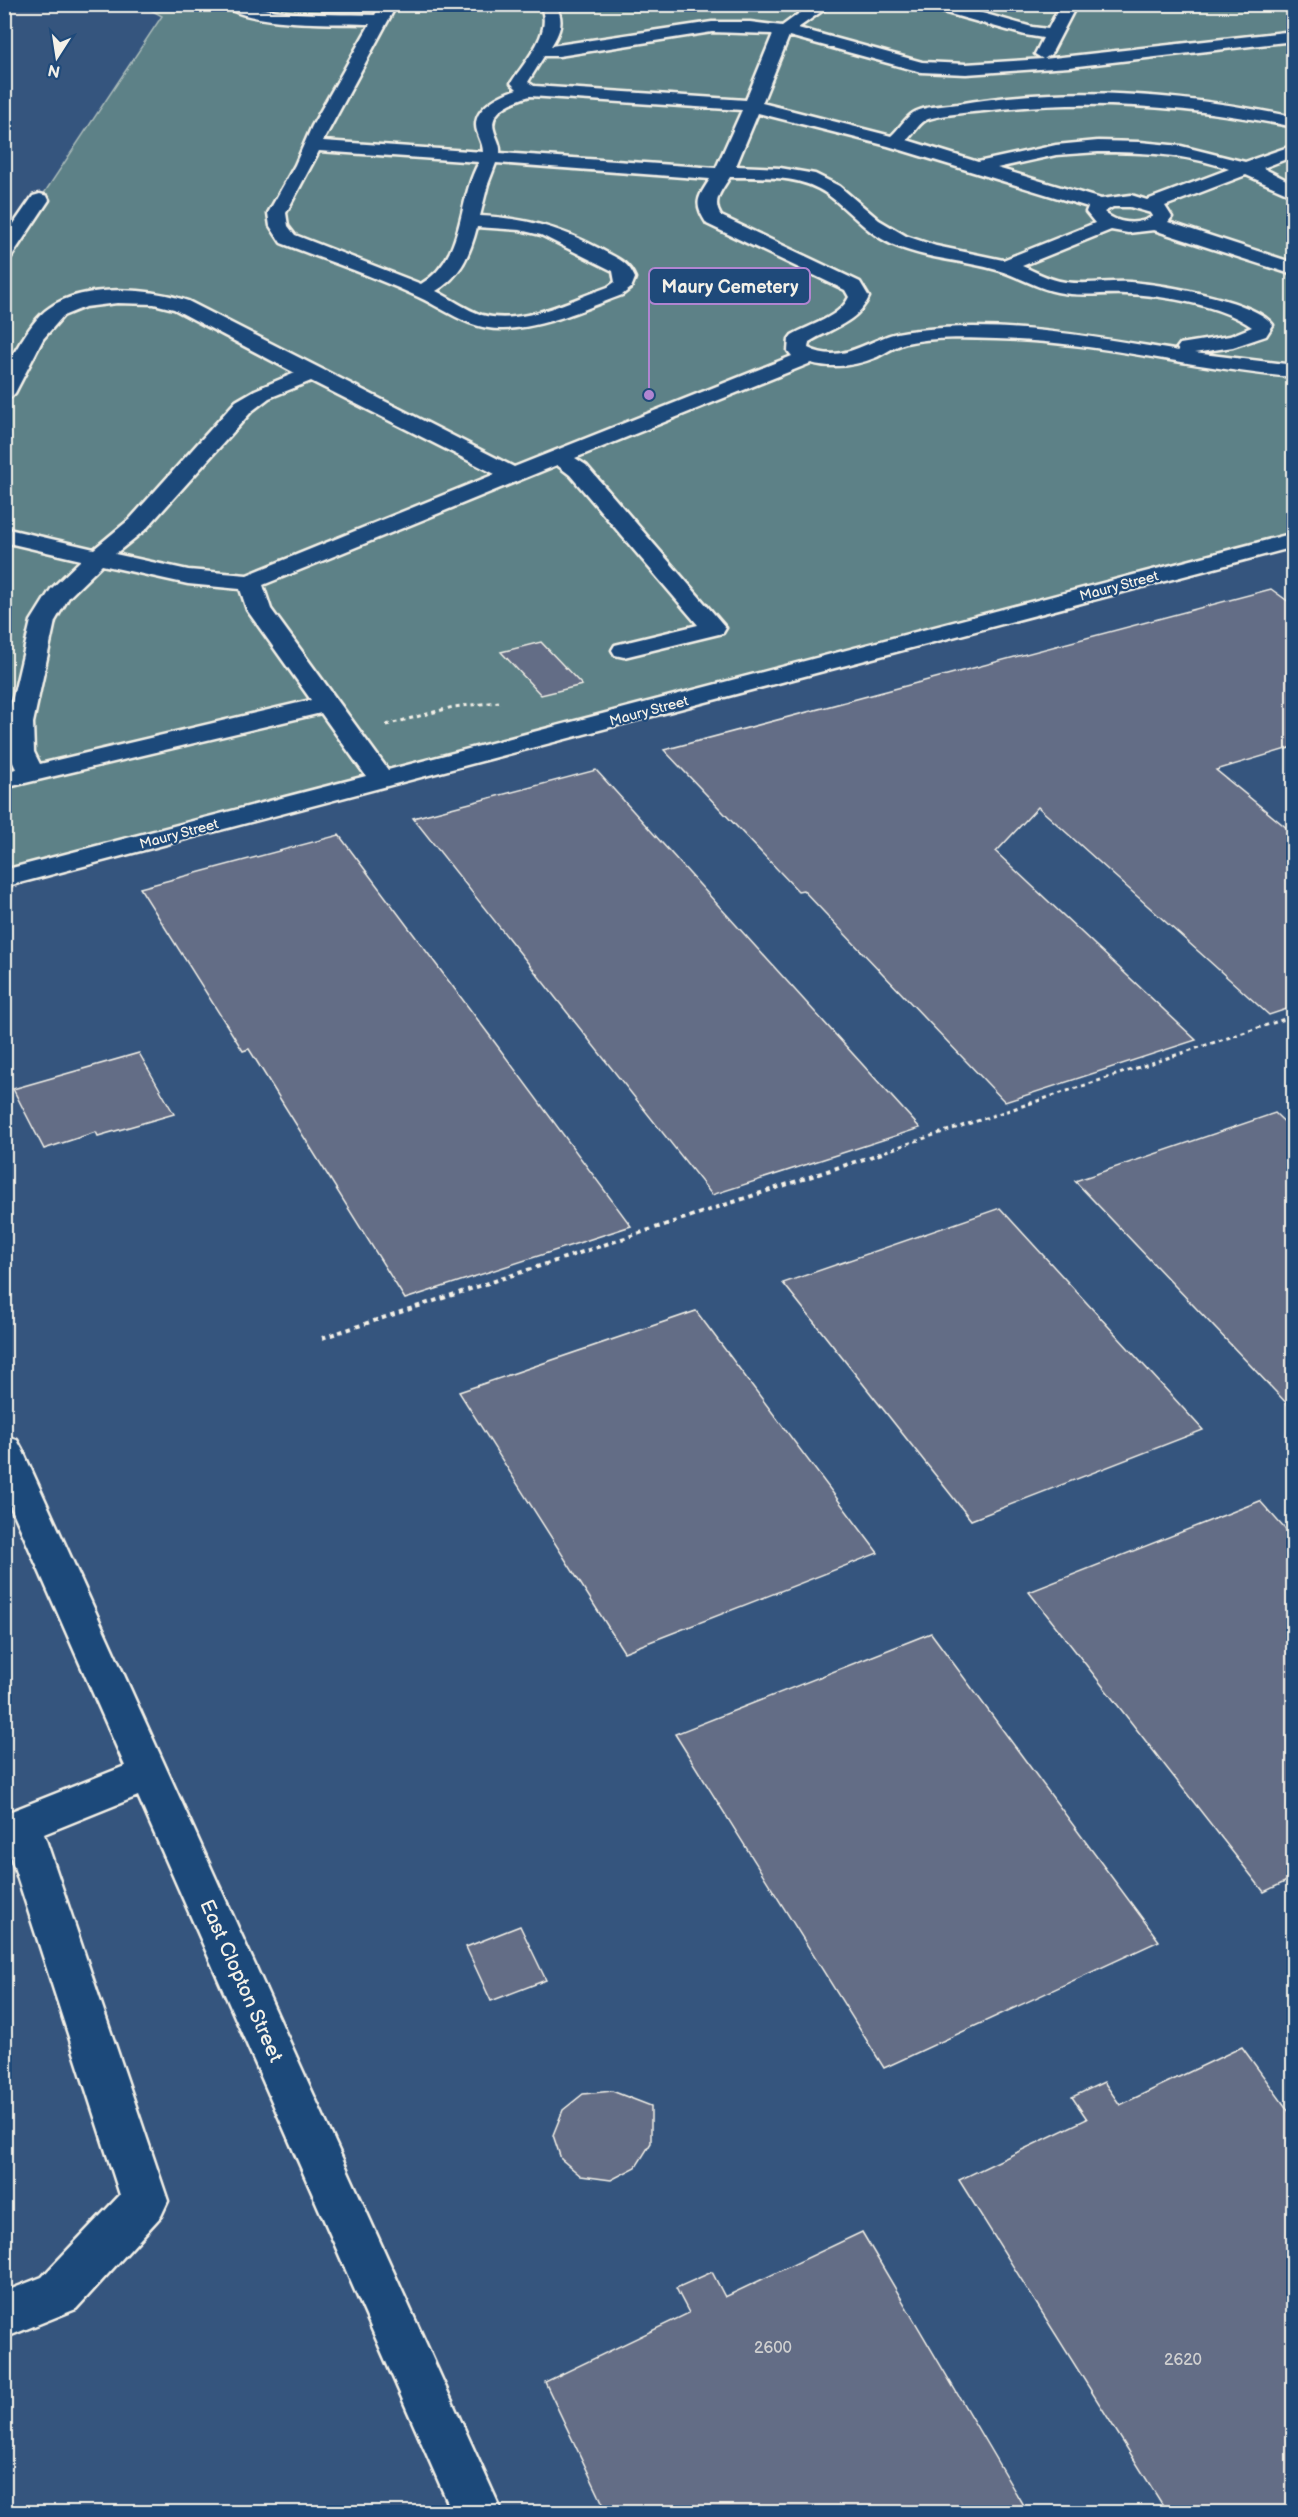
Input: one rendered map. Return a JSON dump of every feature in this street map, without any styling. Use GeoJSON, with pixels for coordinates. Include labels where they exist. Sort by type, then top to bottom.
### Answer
{"type":"FeatureCollection","features":[{"type":"Feature","properties":{"kind":"street"},"geometry":{"type":"LineString","coordinates":[[231,4],[247,11],[270,14],[385,12],[277,213],[279,226],[288,239],[422,291],[476,320],[500,324],[545,316],[615,291],[624,284],[625,278],[621,268],[555,234],[510,223],[468,221]]}},
{"type":"Feature","properties":{"kind":"street"},"geometry":{"type":"LineString","coordinates":[[530,91],[519,83],[552,31],[553,13],[547,4]]}},
{"type":"Feature","properties":{"kind":"street"},"geometry":{"type":"LineString","coordinates":[[824,4],[796,21],[786,30],[774,48],[729,163],[708,197],[707,209],[714,220],[853,286],[859,297],[856,308],[848,315],[811,330],[799,339],[798,351],[822,360],[849,360],[891,342],[912,336],[959,333],[1005,334],[1052,338],[1252,368],[1293,371]]}},
{"type":"Feature","properties":{"kind":"street"},"geometry":{"type":"LineString","coordinates":[[931,4],[1031,32],[1053,34]]}},
{"type":"Feature","properties":{"kind":"street"},"geometry":{"type":"LineString","coordinates":[[1047,63],[1042,58],[1069,4]]}},
{"type":"Feature","properties":{"kind":"street"},"geometry":{"type":"LineString","coordinates":[[540,51],[559,51],[712,27],[786,30],[921,67],[966,69],[1069,62],[1293,36]]}},
{"type":"Feature","properties":{"kind":"street"},"geometry":{"type":"LineString","coordinates":[[422,291],[439,281],[451,269],[483,172],[491,157],[492,149],[484,128],[485,120],[510,95],[530,91],[752,106],[894,142],[1102,205],[1131,201],[1153,214],[1291,266]]}},
{"type":"Feature","properties":{"kind":"street"},"geometry":{"type":"LineString","coordinates":[[894,142],[903,136],[920,116],[993,103],[1051,99],[1127,98],[1175,102],[1252,112],[1293,122]]}},
{"type":"Feature","properties":{"kind":"street"},"geometry":{"type":"LineString","coordinates":[[312,146],[790,175],[819,182],[877,227],[897,239],[950,255],[1005,266],[1057,287],[1149,290],[1231,308],[1256,318],[1263,325],[1259,332],[1233,341],[1184,348],[1162,355]]}},
{"type":"Feature","properties":{"kind":"street"},"geometry":{"type":"LineString","coordinates":[[979,167],[1032,153],[1114,147],[1179,152],[1248,168],[1293,191]]}},
{"type":"Feature","properties":{"kind":"street"},"geometry":{"type":"LineString","coordinates":[[1102,205],[1095,213],[1097,217],[1110,224],[1135,227],[1153,214],[1248,168],[1293,150]]}},
{"type":"Feature","properties":{"kind":"street"},"geometry":{"type":"LineString","coordinates":[[4,253],[40,200]]}},
{"type":"Feature","properties":{"kind":"street"},"geometry":{"type":"LineString","coordinates":[[1005,266],[1110,224]]}},
{"type":"Feature","properties":{"kind":"street"},"geometry":{"type":"LineString","coordinates":[[4,393],[31,344],[57,311],[75,303],[103,298],[132,297],[180,304],[512,474]]}},
{"type":"Feature","properties":{"kind":"street"},"geometry":{"type":"LineString","coordinates":[[848,315],[912,336]]}},
{"type":"Feature","properties":{"kind":"street"},"geometry":{"type":"LineString","coordinates":[[4,535],[177,576],[215,582],[250,582],[512,474],[809,357]]}},
{"type":"Feature","properties":{"kind":"street"},"geometry":{"type":"LineString","coordinates":[[32,774],[21,752],[20,723],[43,621],[59,594],[76,574],[138,524],[244,406],[271,389],[312,373]]}},
{"type":"Feature","properties":{"kind":"street"},"geometry":{"type":"LineString","coordinates":[[559,456],[578,470],[714,628],[624,650]]}},
{"type":"Feature","properties":{"kind":"street","name":"Maury Street"},"geometry":{"type":"LineString","coordinates":[[4,879],[1293,540]]}},
{"type":"Feature","properties":{"kind":"street"},"geometry":{"type":"LineString","coordinates":[[250,582],[259,610],[383,781]]}},
{"type":"Feature","properties":{"kind":"street"},"geometry":{"type":"LineString","coordinates":[[4,780],[326,704]]}},
{"type":"Feature","properties":{"kind":"street","name":"East Clopton Street"},"geometry":{"type":"LineString","coordinates":[[4,1449],[477,2512]]}},
{"type":"Feature","properties":{"kind":"street"},"geometry":{"type":"LineString","coordinates":[[4,2315],[59,2293],[145,2201],[13,1828],[149,1774]]}},
{"type":"Feature","properties":{"kind":"path"},"geometry":{"type":"LineString","coordinates":[[379,726],[453,707],[499,702]]}},
{"type":"Feature","properties":{"kind":"path"},"geometry":{"type":"LineString","coordinates":[[322,1338],[1293,1016]]}},
{"type":"Feature","properties":{"kind":"shaded area"},"geometry":{"type":"Polygon","coordinates":[[[5,5],[142,5],[163,16],[5,252],[5,5]]]}},
{"type":"Feature","properties":{"kind":"shaded area"},"geometry":{"type":"Polygon","coordinates":[[[1293,538],[1293,2512],[5,2512],[4,876],[1293,538]]]}},
{"type":"Feature","properties":{"kind":"green space"},"geometry":{"type":"Polygon","coordinates":[[[142,5],[1293,5],[1293,538],[5,876],[5,252],[162,16],[142,5]]]}},
{"type":"Feature","properties":{"kind":"building"},"geometry":{"type":"Polygon","coordinates":[[[1271,589],[1293,605],[1293,747],[1216,770],[1293,833],[1293,1007],[1269,1015],[1038,807],[996,852],[1196,1040],[1005,1102],[803,890],[798,891],[664,750],[1271,589]]]}},
{"type":"Feature","properties":{"kind":"building"},"geometry":{"type":"Polygon","coordinates":[[[541,642],[582,685],[541,695],[501,652],[541,642]]]}},
{"type":"Feature","properties":{"kind":"building"},"geometry":{"type":"Polygon","coordinates":[[[596,770],[920,1128],[712,1195],[413,818],[596,770]]]}},
{"type":"Feature","properties":{"kind":"building"},"geometry":{"type":"Polygon","coordinates":[[[339,835],[631,1226],[405,1299],[249,1049],[243,1051],[140,888],[339,835]]]}},
{"type":"Feature","properties":{"kind":"building"},"geometry":{"type":"Polygon","coordinates":[[[139,1053],[174,1114],[98,1136],[96,1132],[44,1149],[13,1089],[139,1053]]]}},
{"type":"Feature","properties":{"kind":"building"},"geometry":{"type":"Polygon","coordinates":[[[1275,1113],[1293,1130],[1293,1410],[1075,1181],[1275,1113]]]}},
{"type":"Feature","properties":{"kind":"building"},"geometry":{"type":"Polygon","coordinates":[[[1000,1208],[1203,1430],[971,1520],[783,1283],[1000,1208]]]}},
{"type":"Feature","properties":{"kind":"building"},"geometry":{"type":"Polygon","coordinates":[[[696,1311],[878,1553],[624,1652],[459,1392],[696,1311]]]}},
{"type":"Feature","properties":{"kind":"building"},"geometry":{"type":"Polygon","coordinates":[[[1260,1501],[1293,1538],[1293,1878],[1264,1892],[1029,1592],[1260,1501]]]}},
{"type":"Feature","properties":{"kind":"building"},"geometry":{"type":"Polygon","coordinates":[[[931,1633],[1159,1941],[884,2068],[675,1734],[931,1633]]]}},
{"type":"Feature","properties":{"kind":"building"},"geometry":{"type":"Polygon","coordinates":[[[520,1926],[546,1980],[491,2001],[466,1947],[520,1926]]]}},
{"type":"Feature","properties":{"kind":"building"},"geometry":{"type":"Polygon","coordinates":[[[1242,2047],[1293,2117],[1293,2512],[1167,2512],[959,2180],[1087,2119],[1072,2097],[1104,2082],[1120,2105],[1242,2047]]]}},
{"type":"Feature","properties":{"kind":"building"},"geometry":{"type":"Polygon","coordinates":[[[612,2091],[651,2106],[651,2143],[636,2167],[611,2180],[581,2176],[561,2159],[553,2135],[563,2110],[583,2094],[612,2091]]]}},
{"type":"Feature","properties":{"kind":"building"},"geometry":{"type":"Polygon","coordinates":[[[862,2232],[1027,2512],[607,2512],[545,2382],[689,2313],[676,2288],[712,2272],[725,2297],[862,2232]]]}},
{"type":"Feature","properties":{"kind":"place","name":"Maury Cemetery"},"geometry":{"type":"Point","coordinates":[649,395]}}]}
